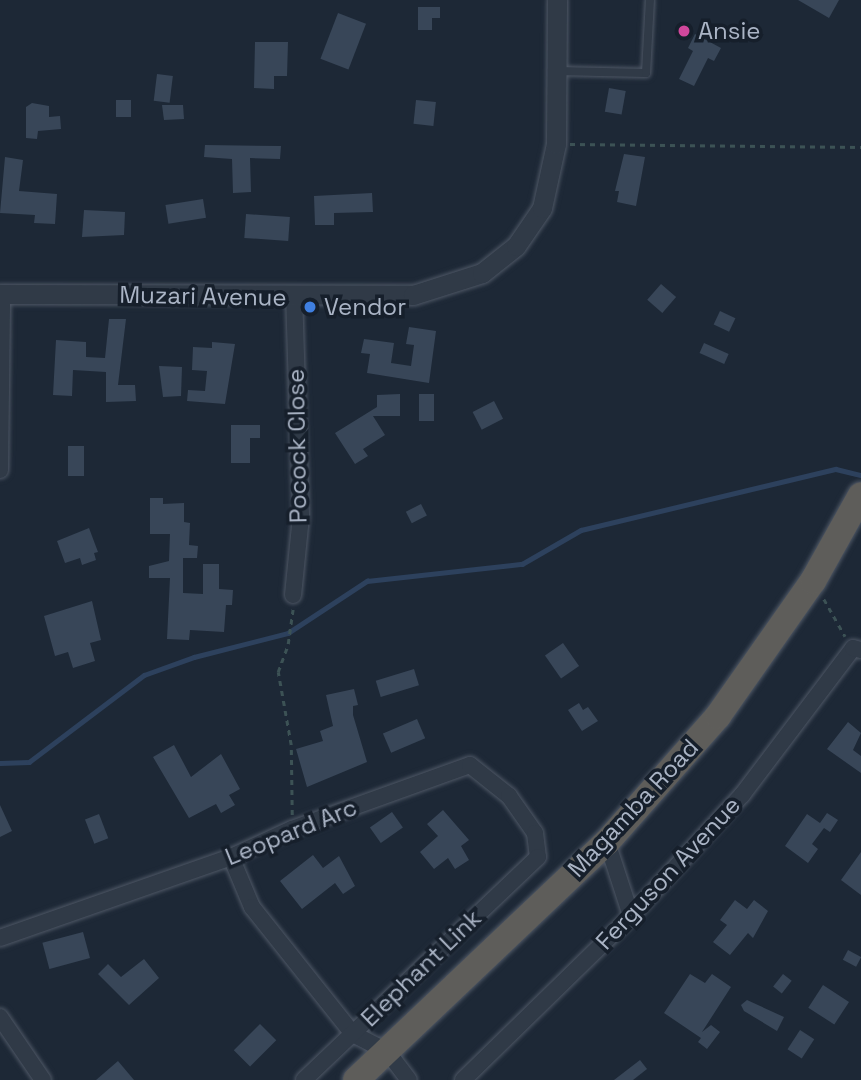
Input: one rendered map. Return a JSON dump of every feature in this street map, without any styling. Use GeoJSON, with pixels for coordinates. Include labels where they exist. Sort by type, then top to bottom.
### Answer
{"type":"FeatureCollection","features":[{"type":"Feature","properties":{"kind":"highway","name":"Magamba Road"},"geometry":{"type":"LineString","coordinates":[[356,1080],[607,842],[718,716],[813,581],[861,495]]}},
{"type":"Feature","properties":{"kind":"street","name":"Muzari Avenue"},"geometry":{"type":"LineString","coordinates":[[1,294],[413,295],[482,273],[516,246],[542,208],[556,144],[557,0]]}},
{"type":"Feature","properties":{"kind":"street"},"geometry":{"type":"LineString","coordinates":[[0,470],[1,294]]}},
{"type":"Feature","properties":{"kind":"street","name":"Pocock Close"},"geometry":{"type":"LineString","coordinates":[[293,595],[301,516],[294,296]]}},
{"type":"Feature","properties":{"kind":"street","name":"Ferguson Avenue"},"geometry":{"type":"LineString","coordinates":[[463,1080],[631,916],[742,795],[857,649]]}},
{"type":"Feature","properties":{"kind":"street","name":"Leopard Arc"},"geometry":{"type":"LineString","coordinates":[[0,938],[231,857],[292,829],[470,765],[509,796],[536,834],[538,857]]}},
{"type":"Feature","properties":{"kind":"street"},"geometry":{"type":"LineString","coordinates":[[607,842],[631,916]]}},
{"type":"Feature","properties":{"kind":"street"},"geometry":{"type":"LineString","coordinates":[[231,857],[252,906],[352,1034],[387,1051],[409,1080]]}},
{"type":"Feature","properties":{"kind":"street","name":"Elephant Link"},"geometry":{"type":"LineString","coordinates":[[304,1080],[538,857]]}},
{"type":"Feature","properties":{"kind":"street"},"geometry":{"type":"LineString","coordinates":[[0,1017],[43,1080]]}},
{"type":"Feature","properties":{"kind":"lane"},"geometry":{"type":"LineString","coordinates":[[556,71],[646,73],[650,0]]}},
{"type":"Feature","properties":{"kind":"path"},"geometry":{"type":"LineString","coordinates":[[556,144],[861,147]]}},
{"type":"Feature","properties":{"kind":"path"},"geometry":{"type":"LineString","coordinates":[[813,581],[857,649]]}},
{"type":"Feature","properties":{"kind":"path"},"geometry":{"type":"LineString","coordinates":[[292,829],[292,745],[278,672],[288,644],[293,617]]}},
{"type":"Feature","properties":{"kind":"building"},"geometry":{"type":"Polygon","coordinates":[[[798,0],[839,0],[829,18],[798,0]]]}},
{"type":"Feature","properties":{"kind":"building"},"geometry":{"type":"Polygon","coordinates":[[[418,7],[440,7],[440,18],[432,18],[432,30],[418,30],[418,7]]]}},
{"type":"Feature","properties":{"kind":"building"},"geometry":{"type":"Polygon","coordinates":[[[338,13],[366,24],[348,69],[320,59],[338,13]]]}},
{"type":"Feature","properties":{"kind":"building"},"geometry":{"type":"Polygon","coordinates":[[[695,34],[721,48],[714,61],[708,58],[694,86],[679,79],[693,51],[688,48],[695,34]]]}},
{"type":"Feature","properties":{"kind":"building"},"geometry":{"type":"Polygon","coordinates":[[[255,42],[288,42],[287,76],[274,76],[274,89],[254,88],[255,42]]]}},
{"type":"Feature","properties":{"kind":"building"},"geometry":{"type":"Polygon","coordinates":[[[157,74],[173,76],[170,103],[154,101],[157,74]]]}},
{"type":"Feature","properties":{"kind":"building"},"geometry":{"type":"Polygon","coordinates":[[[609,88],[626,91],[622,115],[605,112],[609,88]]]}},
{"type":"Feature","properties":{"kind":"building"},"geometry":{"type":"Polygon","coordinates":[[[116,100],[131,100],[131,117],[116,117],[116,100]]]}},
{"type":"Feature","properties":{"kind":"building"},"geometry":{"type":"Polygon","coordinates":[[[416,100],[436,102],[433,126],[413,124],[416,100]]]}},
{"type":"Feature","properties":{"kind":"building"},"geometry":{"type":"Polygon","coordinates":[[[32,103],[49,106],[49,117],[60,116],[61,129],[38,131],[37,139],[26,138],[26,107],[32,103]]]}},
{"type":"Feature","properties":{"kind":"building"},"geometry":{"type":"Polygon","coordinates":[[[162,105],[183,105],[184,119],[164,120],[162,105]]]}},
{"type":"Feature","properties":{"kind":"building"},"geometry":{"type":"Polygon","coordinates":[[[205,145],[281,146],[280,159],[250,158],[251,192],[233,193],[232,159],[204,157],[205,145]]]}},
{"type":"Feature","properties":{"kind":"building"},"geometry":{"type":"Polygon","coordinates":[[[624,154],[645,157],[636,206],[617,202],[619,191],[615,191],[624,154]]]}},
{"type":"Feature","properties":{"kind":"building"},"geometry":{"type":"Polygon","coordinates":[[[5,157],[23,160],[19,191],[57,194],[55,224],[34,223],[35,215],[0,213],[5,157]]]}},
{"type":"Feature","properties":{"kind":"building"},"geometry":{"type":"Polygon","coordinates":[[[372,193],[373,212],[334,213],[334,225],[315,225],[314,196],[372,193]]]}},
{"type":"Feature","properties":{"kind":"building"},"geometry":{"type":"Polygon","coordinates":[[[203,199],[206,218],[168,224],[165,205],[203,199]]]}},
{"type":"Feature","properties":{"kind":"building"},"geometry":{"type":"Polygon","coordinates":[[[84,210],[125,212],[124,235],[82,237],[84,210]]]}},
{"type":"Feature","properties":{"kind":"building"},"geometry":{"type":"Polygon","coordinates":[[[246,214],[290,217],[288,241],[244,238],[246,214]]]}},
{"type":"Feature","properties":{"kind":"building"},"geometry":{"type":"Polygon","coordinates":[[[661,284],[676,297],[662,313],[647,300],[661,284]]]}},
{"type":"Feature","properties":{"kind":"building"},"geometry":{"type":"Polygon","coordinates":[[[720,311],[735,318],[729,332],[714,325],[720,311]]]}},
{"type":"Feature","properties":{"kind":"building"},"geometry":{"type":"Polygon","coordinates":[[[109,319],[126,319],[118,385],[135,385],[136,401],[106,402],[106,372],[73,370],[72,396],[53,395],[56,340],[86,342],[86,357],[105,358],[109,319]]]}},
{"type":"Feature","properties":{"kind":"building"},"geometry":{"type":"Polygon","coordinates":[[[409,327],[436,331],[429,383],[367,373],[370,354],[361,353],[364,339],[394,343],[391,363],[411,366],[414,345],[406,344],[409,327]]]}},
{"type":"Feature","properties":{"kind":"building"},"geometry":{"type":"Polygon","coordinates":[[[212,342],[235,344],[225,404],[187,401],[188,390],[205,391],[207,371],[192,370],[193,347],[212,348],[212,342]]]}},
{"type":"Feature","properties":{"kind":"building"},"geometry":{"type":"Polygon","coordinates":[[[704,343],[729,354],[724,364],[700,353],[704,343]]]}},
{"type":"Feature","properties":{"kind":"building"},"geometry":{"type":"Polygon","coordinates":[[[159,366],[182,367],[181,396],[163,397],[159,366]]]}},
{"type":"Feature","properties":{"kind":"building"},"geometry":{"type":"Polygon","coordinates":[[[400,394],[400,416],[373,416],[385,435],[363,449],[368,456],[355,464],[335,433],[377,407],[377,395],[400,394]]]}},
{"type":"Feature","properties":{"kind":"building"},"geometry":{"type":"Polygon","coordinates":[[[419,394],[434,394],[434,421],[419,421],[419,394]]]}},
{"type":"Feature","properties":{"kind":"building"},"geometry":{"type":"Polygon","coordinates":[[[494,401],[503,419],[482,430],[473,412],[494,401]]]}},
{"type":"Feature","properties":{"kind":"building"},"geometry":{"type":"Polygon","coordinates":[[[231,425],[260,425],[260,438],[250,438],[250,463],[231,463],[231,425]]]}},
{"type":"Feature","properties":{"kind":"building"},"geometry":{"type":"Polygon","coordinates":[[[68,446],[84,446],[84,476],[68,476],[68,446]]]}},
{"type":"Feature","properties":{"kind":"building"},"geometry":{"type":"Polygon","coordinates":[[[150,498],[163,498],[163,504],[184,503],[184,522],[190,523],[189,545],[198,546],[197,558],[183,558],[183,593],[203,594],[203,564],[219,564],[219,589],[233,590],[232,605],[226,605],[224,632],[190,630],[189,640],[167,639],[170,578],[149,578],[149,566],[169,561],[170,534],[150,534],[150,498]]]}},
{"type":"Feature","properties":{"kind":"building"},"geometry":{"type":"Polygon","coordinates":[[[421,504],[427,516],[412,523],[406,512],[421,504]]]}},
{"type":"Feature","properties":{"kind":"building"},"geometry":{"type":"Polygon","coordinates":[[[89,528],[98,552],[94,553],[96,560],[82,565],[80,558],[65,563],[57,541],[89,528]]]}},
{"type":"Feature","properties":{"kind":"building"},"geometry":{"type":"Polygon","coordinates":[[[92,601],[101,640],[90,643],[95,661],[73,668],[68,652],[55,656],[44,616],[92,601]]]}},
{"type":"Feature","properties":{"kind":"building"},"geometry":{"type":"Polygon","coordinates":[[[563,643],[579,666],[561,679],[545,656],[563,643]]]}},
{"type":"Feature","properties":{"kind":"building"},"geometry":{"type":"Polygon","coordinates":[[[414,669],[419,685],[381,697],[376,681],[414,669]]]}},
{"type":"Feature","properties":{"kind":"building"},"geometry":{"type":"Polygon","coordinates":[[[354,689],[358,705],[353,706],[353,715],[367,762],[307,787],[296,749],[323,741],[320,731],[333,726],[326,695],[354,689]]]}},
{"type":"Feature","properties":{"kind":"building"},"geometry":{"type":"Polygon","coordinates":[[[579,703],[583,710],[588,707],[598,721],[582,731],[568,710],[579,703]]]}},
{"type":"Feature","properties":{"kind":"building"},"geometry":{"type":"Polygon","coordinates":[[[417,719],[425,738],[391,753],[383,733],[417,719]]]}},
{"type":"Feature","properties":{"kind":"building"},"geometry":{"type":"Polygon","coordinates":[[[848,722],[861,733],[853,750],[861,756],[861,773],[827,749],[848,722]]]}},
{"type":"Feature","properties":{"kind":"building"},"geometry":{"type":"Polygon","coordinates":[[[174,745],[191,777],[221,754],[240,789],[229,795],[235,805],[221,813],[216,804],[189,818],[153,757],[174,745]]]}},
{"type":"Feature","properties":{"kind":"building"},"geometry":{"type":"Polygon","coordinates":[[[0,805],[12,831],[0,837],[0,805]]]}},
{"type":"Feature","properties":{"kind":"building"},"geometry":{"type":"Polygon","coordinates":[[[443,810],[469,840],[461,846],[469,860],[455,869],[448,858],[434,869],[420,852],[438,836],[427,824],[443,810]]]}},
{"type":"Feature","properties":{"kind":"building"},"geometry":{"type":"Polygon","coordinates":[[[392,812],[403,828],[381,843],[370,827],[392,812]]]}},
{"type":"Feature","properties":{"kind":"building"},"geometry":{"type":"Polygon","coordinates":[[[827,813],[838,820],[830,832],[824,828],[812,844],[818,849],[808,863],[785,846],[807,814],[820,823],[827,813]]]}},
{"type":"Feature","properties":{"kind":"building"},"geometry":{"type":"Polygon","coordinates":[[[99,814],[108,838],[94,844],[85,819],[99,814]]]}},
{"type":"Feature","properties":{"kind":"building"},"geometry":{"type":"Polygon","coordinates":[[[861,852],[861,895],[841,880],[861,852]]]}},
{"type":"Feature","properties":{"kind":"building"},"geometry":{"type":"Polygon","coordinates":[[[313,855],[323,868],[339,856],[355,886],[343,894],[335,883],[302,909],[280,881],[313,855]]]}},
{"type":"Feature","properties":{"kind":"building"},"geometry":{"type":"Polygon","coordinates":[[[735,900],[747,909],[754,900],[768,911],[753,938],[748,933],[730,955],[713,942],[727,925],[720,920],[735,900]]]}},
{"type":"Feature","properties":{"kind":"building"},"geometry":{"type":"Polygon","coordinates":[[[83,932],[90,958],[49,969],[42,943],[83,932]]]}},
{"type":"Feature","properties":{"kind":"building"},"geometry":{"type":"Polygon","coordinates":[[[848,950],[861,957],[856,967],[843,960],[848,950]]]}},
{"type":"Feature","properties":{"kind":"building"},"geometry":{"type":"Polygon","coordinates":[[[144,959],[159,978],[129,1005],[98,974],[108,964],[121,977],[144,959]]]}},
{"type":"Feature","properties":{"kind":"building"},"geometry":{"type":"Polygon","coordinates":[[[690,974],[705,983],[712,974],[731,987],[702,1032],[711,1025],[720,1032],[707,1049],[698,1042],[701,1038],[664,1013],[690,974]]]}},
{"type":"Feature","properties":{"kind":"building"},"geometry":{"type":"Polygon","coordinates":[[[783,974],[792,981],[782,993],[773,987],[783,974]]]}},
{"type":"Feature","properties":{"kind":"building"},"geometry":{"type":"Polygon","coordinates":[[[823,985],[849,1002],[834,1025],[808,1008],[823,985]]]}},
{"type":"Feature","properties":{"kind":"building"},"geometry":{"type":"Polygon","coordinates":[[[747,1000],[784,1017],[777,1031],[744,1011],[741,1005],[747,1000]]]}},
{"type":"Feature","properties":{"kind":"building"},"geometry":{"type":"Polygon","coordinates":[[[260,1024],[276,1040],[250,1066],[234,1050],[260,1024]]]}},
{"type":"Feature","properties":{"kind":"building"},"geometry":{"type":"Polygon","coordinates":[[[800,1030],[814,1039],[802,1059],[787,1049],[800,1030]]]}},
{"type":"Feature","properties":{"kind":"building"},"geometry":{"type":"Polygon","coordinates":[[[640,1060],[647,1069],[633,1080],[614,1080],[640,1060]]]}},
{"type":"Feature","properties":{"kind":"building"},"geometry":{"type":"Polygon","coordinates":[[[118,1061],[134,1080],[96,1080],[118,1061]]]}},
{"type":"Feature","properties":{"kind":"waterway"},"geometry":{"type":"LineString","coordinates":[[0,763],[29,762],[144,675],[194,657],[288,633],[367,581],[522,564],[581,530],[836,469],[860,475]]}},
{"type":"Feature","properties":{"kind":"place","name":"Ansie"},"geometry":{"type":"Point","coordinates":[684,31]}},
{"type":"Feature","properties":{"kind":"place","name":"Vendor"},"geometry":{"type":"Point","coordinates":[310,307]}}]}
